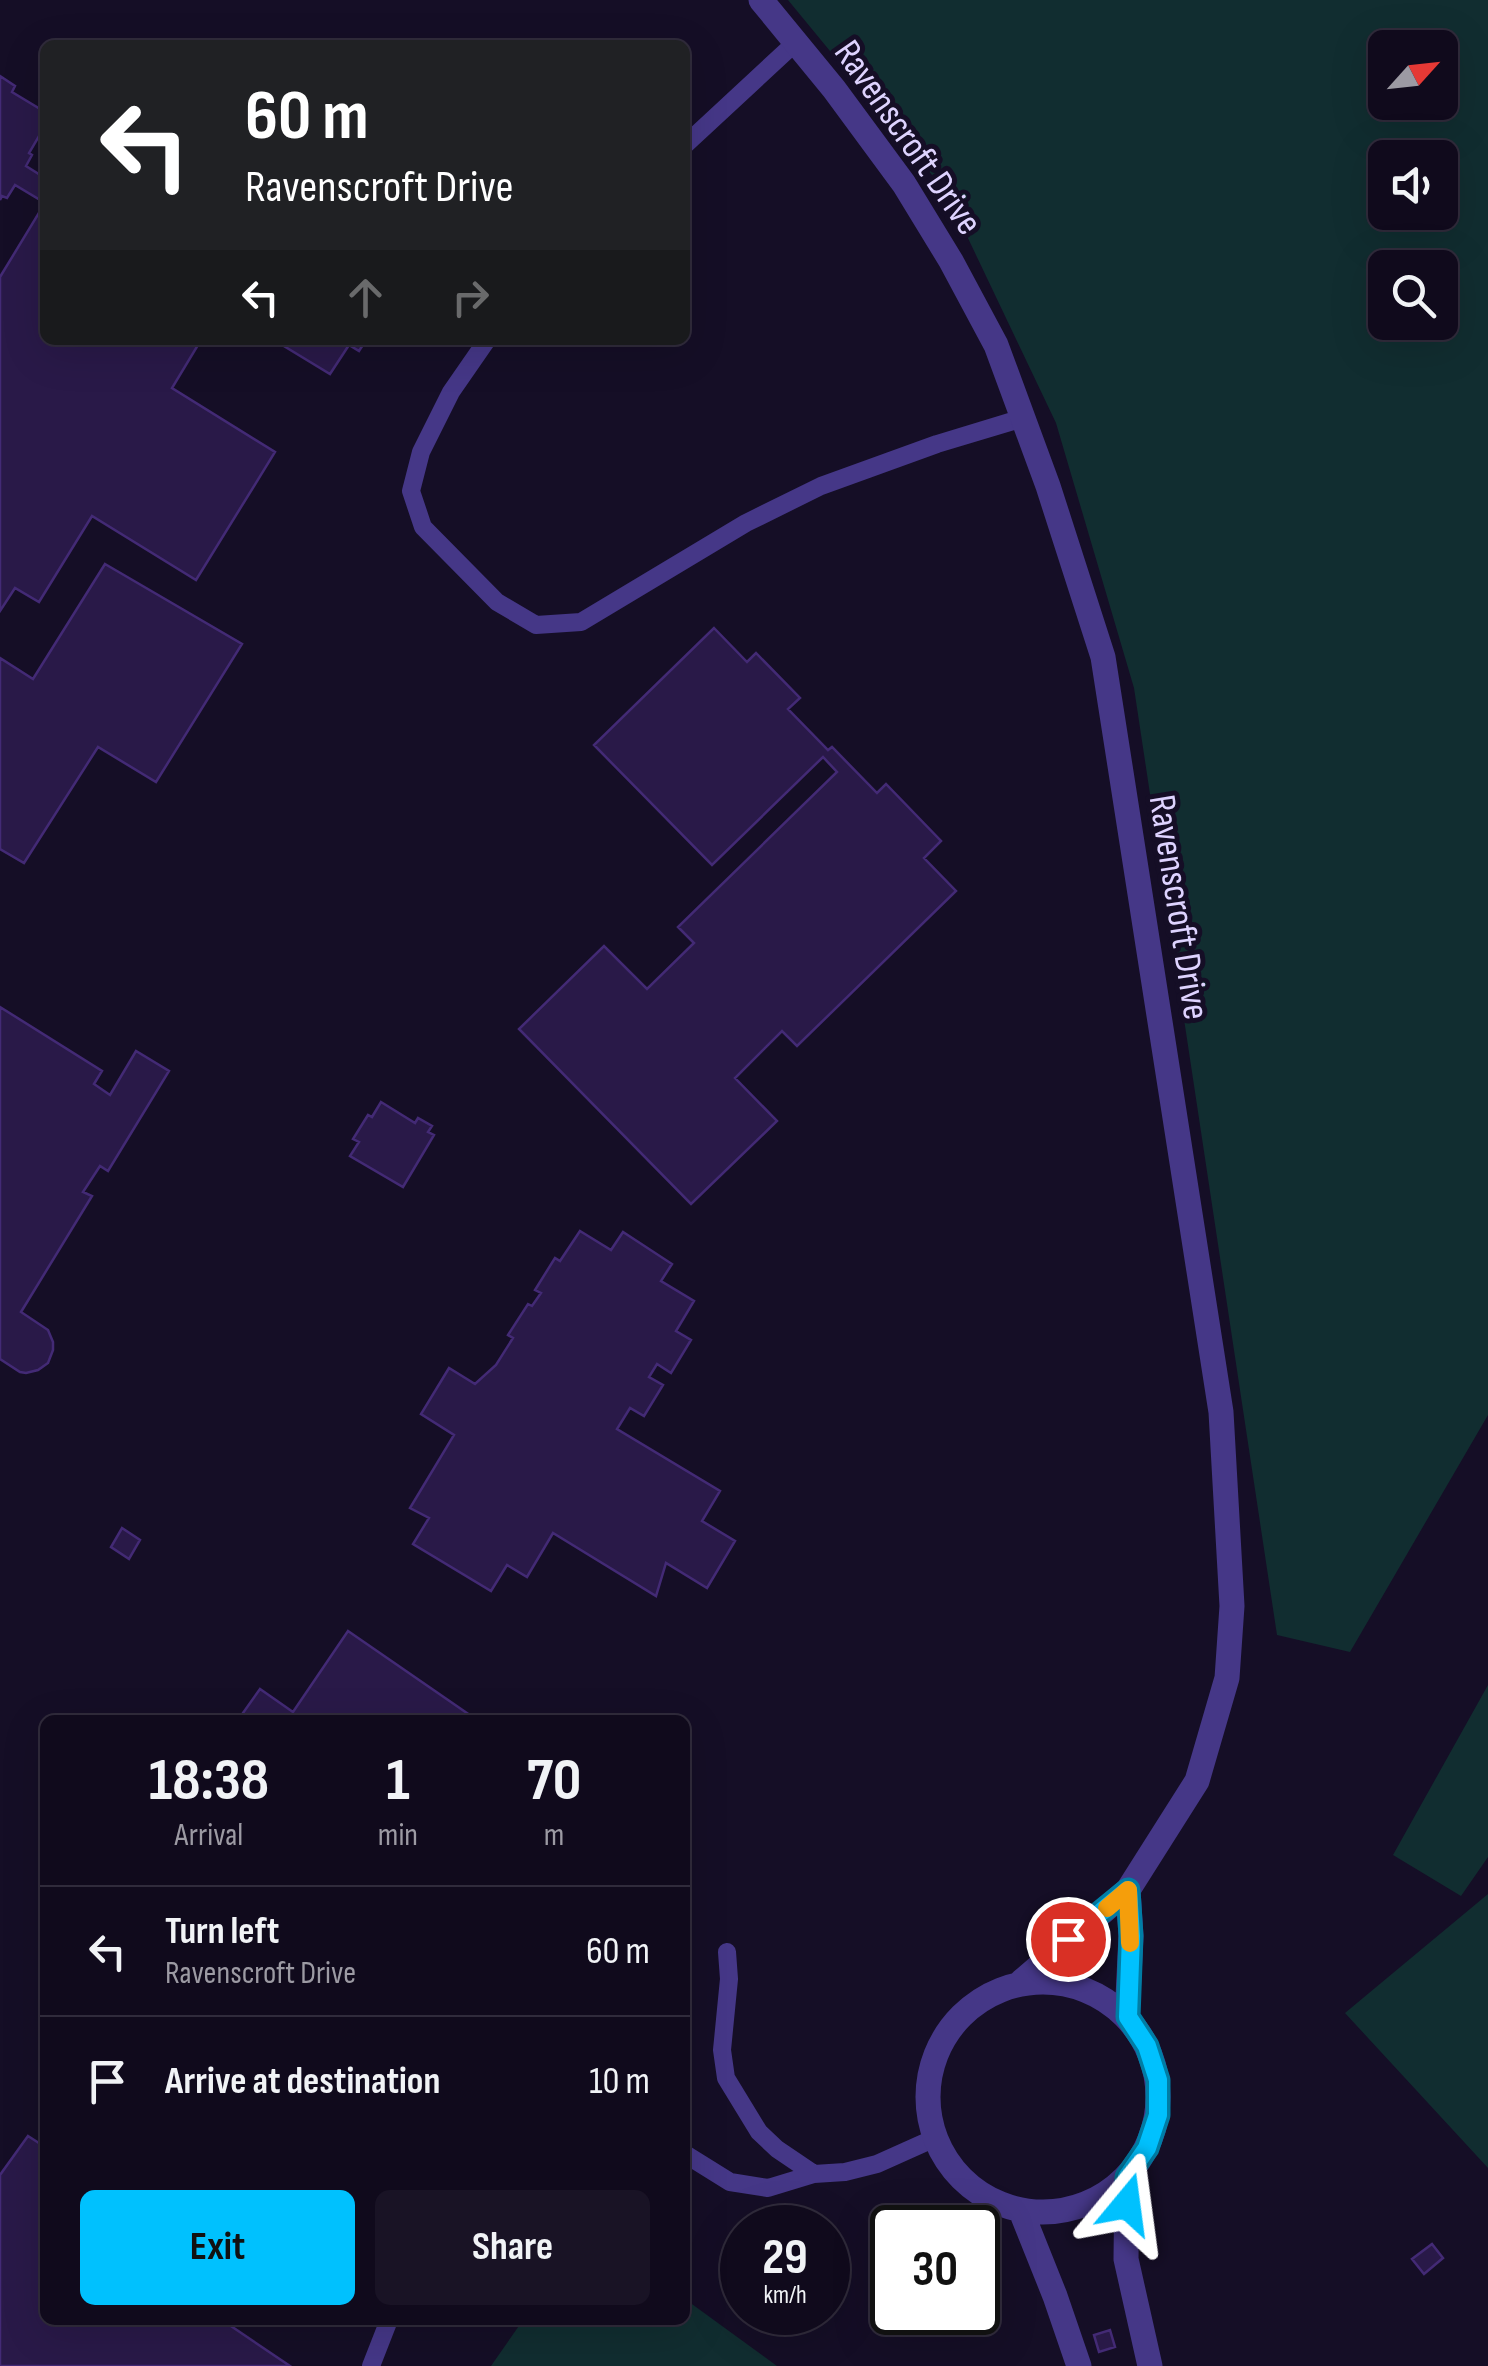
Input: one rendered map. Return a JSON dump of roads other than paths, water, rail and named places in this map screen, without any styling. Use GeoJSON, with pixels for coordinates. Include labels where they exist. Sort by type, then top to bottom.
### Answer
{"type":"FeatureCollection","features":[{"type":"Feature","properties":{"kind":"street","name":"Ravenscroft Drive"},"geometry":{"type":"LineString","coordinates":[[761,0],[834,89],[904,184],[951,261],[996,345],[1048,486],[1102,656],[1221,1412],[1232,1606],[1227,1678],[1198,1781],[1128,1890],[1022,1981],[982,1998],[952,2024],[934,2060],[928,2099],[935,2138],[954,2171],[984,2196],[1020,2210],[1059,2212],[1096,2200],[1127,2177],[1147,2148],[1158,2115],[1158,2080],[1147,2046],[1128,2017],[1096,1994],[1058,1982],[1022,1981]]}},
{"type":"Feature","properties":{"kind":"street"},"geometry":{"type":"LineString","coordinates":[[1128,1890],[1128,2017]]}},
{"type":"Feature","properties":{"kind":"street","name":"Ravenscroft Drive"},"geometry":{"type":"LineString","coordinates":[[1127,2177],[1126,2260],[1150,2366]]}},
{"type":"Feature","properties":{"kind":"street"},"geometry":{"type":"LineString","coordinates":[[1020,2210],[1056,2296],[1079,2366]]}},
{"type":"Feature","properties":{"kind":"lane"},"geometry":{"type":"LineString","coordinates":[[690,140],[795,42]]}},
{"type":"Feature","properties":{"kind":"lane"},"geometry":{"type":"LineString","coordinates":[[484,345],[452,392],[421,452],[412,491],[423,527],[497,602],[536,624],[581,622],[746,523],[821,486],[1023,418]]}},
{"type":"Feature","properties":{"kind":"lane"},"geometry":{"type":"LineString","coordinates":[[727,1952],[722,2050],[726,2078],[759,2132],[814,2174]]}},
{"type":"Feature","properties":{"kind":"lane"},"geometry":{"type":"LineString","coordinates":[[690,2157],[730,2182],[768,2188],[814,2174],[877,2164],[935,2138]]}},
{"type":"Feature","properties":{"kind":"lane"},"geometry":{"type":"LineString","coordinates":[[371,2366],[386,2325]]}}]}
